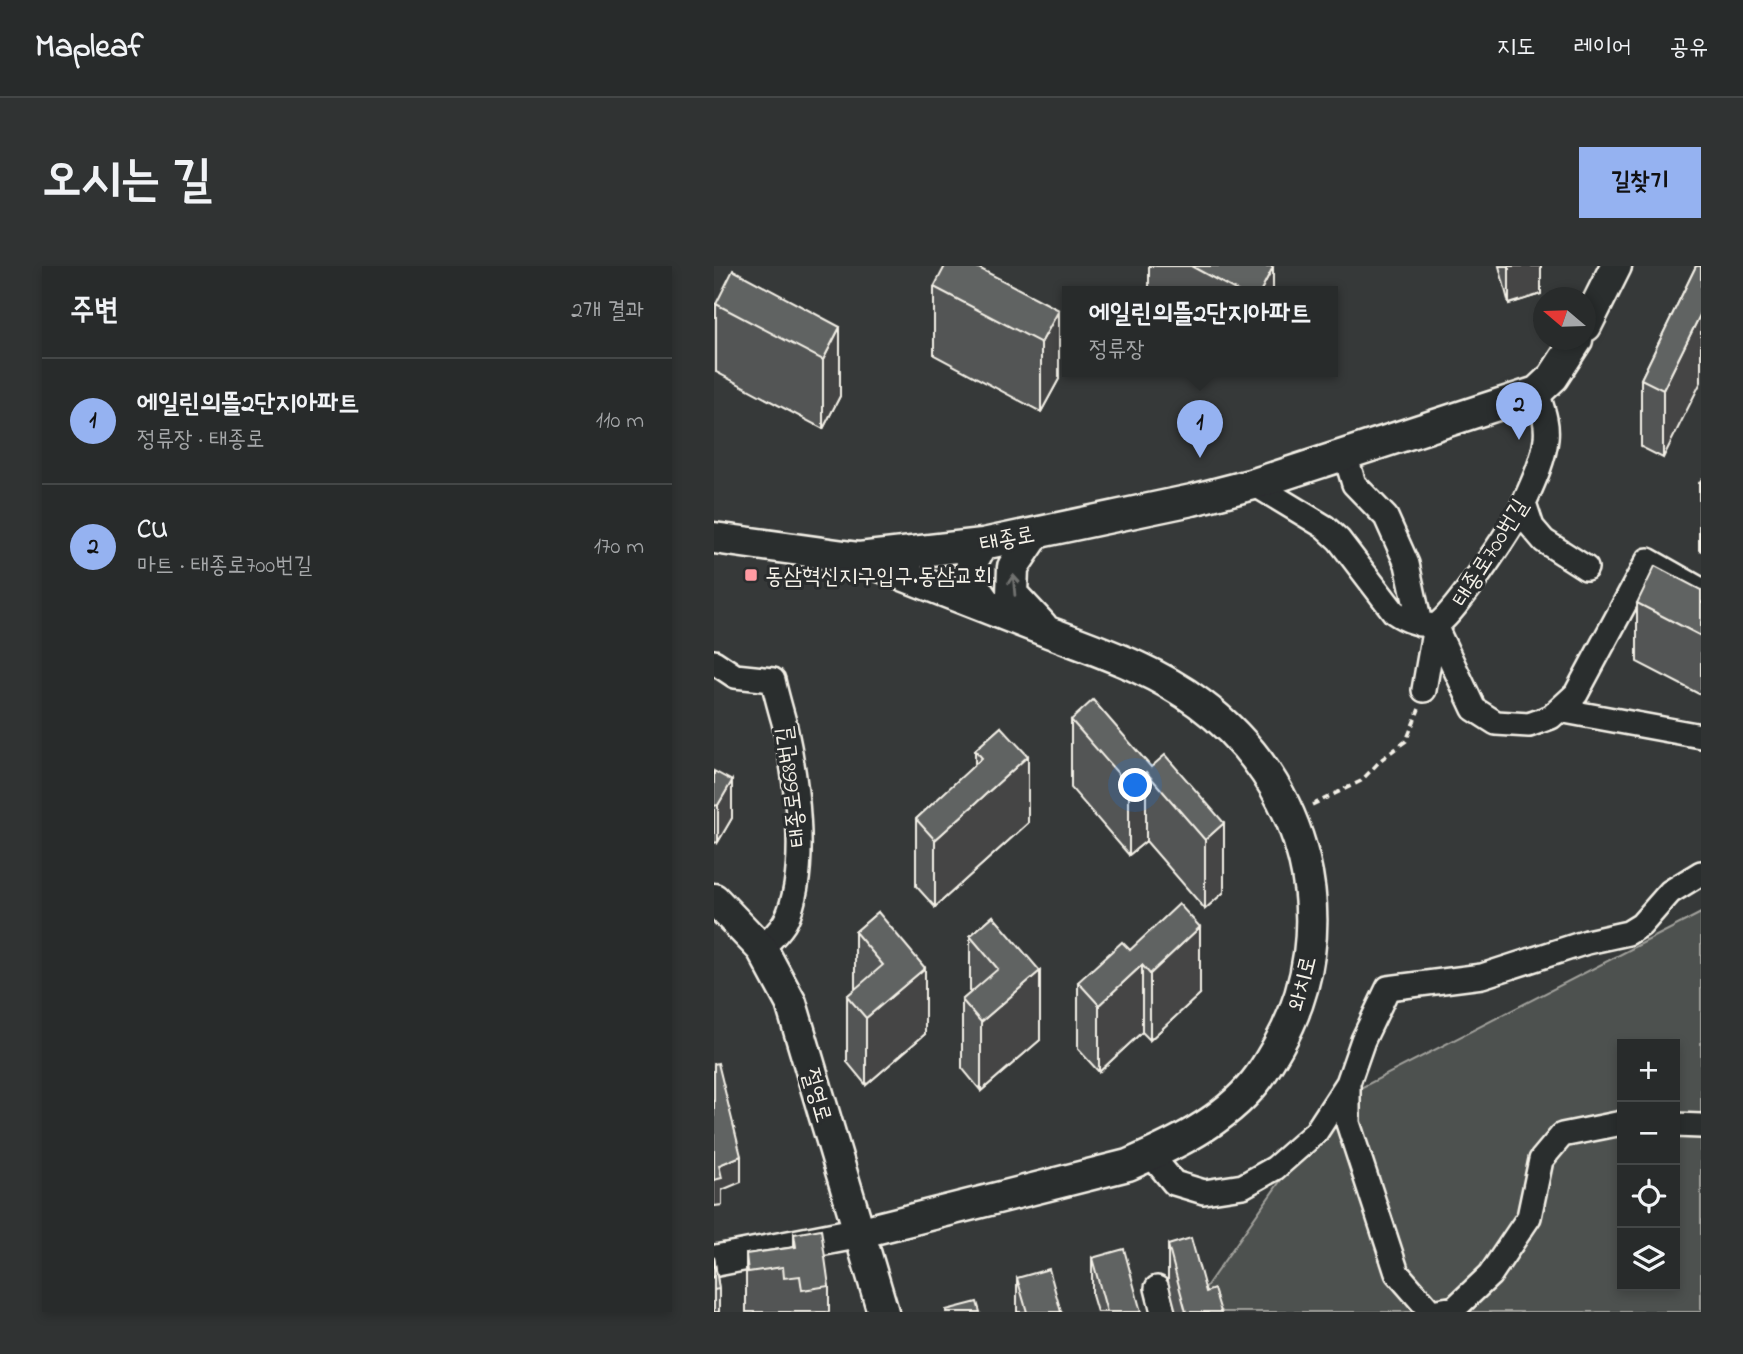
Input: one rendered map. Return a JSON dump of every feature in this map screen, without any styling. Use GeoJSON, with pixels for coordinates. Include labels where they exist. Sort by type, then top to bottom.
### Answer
{"type":"FeatureCollection","features":[{"type":"Feature","properties":{"kind":"main road"},"geometry":{"type":"LineString","coordinates":[[1596,307],[1616,266]]}},
{"type":"Feature","properties":{"kind":"main road"},"geometry":{"type":"LineString","coordinates":[[1537,392],[1553,377],[1571,350]]}},
{"type":"Feature","properties":{"kind":"main road","name":"태종로"},"geometry":{"type":"LineString","coordinates":[[714,538],[859,558],[984,544],[1192,500],[1254,484],[1537,392]]}},
{"type":"Feature","properties":{"kind":"main road"},"geometry":{"type":"LineString","coordinates":[[1036,533],[1013,567],[1012,594],[1047,631]]}},
{"type":"Feature","properties":{"kind":"main road"},"geometry":{"type":"LineString","coordinates":[[984,544],[971,561],[972,586],[990,609]]}},
{"type":"Feature","properties":{"kind":"main road","name":"와치로"},"geometry":{"type":"LineString","coordinates":[[714,1261],[858,1233],[1128,1165],[1151,1155],[1196,1131],[1229,1107],[1255,1082],[1291,1024],[1304,986],[1310,954],[1310,879],[1296,831],[1289,817],[1257,760],[1233,731],[1199,702],[1152,674],[859,558]]}},
{"type":"Feature","properties":{"kind":"main road","name":"절영로"},"geometry":{"type":"LineString","coordinates":[[714,899],[762,949],[791,1003],[883,1312]]}},
{"type":"Feature","properties":{"kind":"street","name":"태종로700번길"},"geometry":{"type":"LineString","coordinates":[[1428,625],[1443,622],[1457,606],[1524,503],[1546,442],[1547,423],[1537,392]]}},
{"type":"Feature","properties":{"kind":"street"},"geometry":{"type":"LineString","coordinates":[[1345,454],[1354,484],[1386,517],[1407,564],[1428,625],[1474,709],[1496,723],[1529,724],[1551,717],[1576,694],[1648,560],[1701,590]]}},
{"type":"Feature","properties":{"kind":"street"},"geometry":{"type":"LineString","coordinates":[[1254,484],[1325,527],[1339,540],[1394,612],[1404,619],[1428,625]]}},
{"type":"Feature","properties":{"kind":"street"},"geometry":{"type":"LineString","coordinates":[[1524,503],[1532,527],[1544,541],[1586,568]]}},
{"type":"Feature","properties":{"kind":"street"},"geometry":{"type":"LineString","coordinates":[[1424,690],[1428,625]]}},
{"type":"Feature","properties":{"kind":"street","name":"태종로668번길"},"geometry":{"type":"LineString","coordinates":[[714,662],[735,676],[773,680],[793,775],[799,841],[793,901],[785,922],[762,949]]}},
{"type":"Feature","properties":{"kind":"street"},"geometry":{"type":"LineString","coordinates":[[1559,710],[1701,736]]}},
{"type":"Feature","properties":{"kind":"street"},"geometry":{"type":"LineString","coordinates":[[1151,1155],[1174,1184],[1204,1192],[1243,1186],[1275,1168],[1316,1132],[1348,1083],[1363,1040],[1388,988],[1482,976],[1587,942],[1628,933],[1641,925],[1670,892],[1701,873]]}},
{"type":"Feature","properties":{"kind":"street"},"geometry":{"type":"LineString","coordinates":[[1348,1083],[1348,1123],[1397,1273],[1431,1312],[1455,1308],[1490,1275],[1529,1217],[1541,1160],[1562,1135],[1617,1124]]}},
{"type":"Feature","properties":{"kind":"street"},"geometry":{"type":"LineString","coordinates":[[1680,1125],[1701,1126]]}},
{"type":"Feature","properties":{"kind":"street"},"geometry":{"type":"LineString","coordinates":[[1157,1288],[1163,1312]]}},
{"type":"Feature","properties":{"kind":"path"},"geometry":{"type":"LineString","coordinates":[[1289,817],[1361,781],[1382,759],[1406,741],[1424,690]]}},
{"type":"Feature","properties":{"kind":"shaded area"},"geometry":{"type":"Polygon","coordinates":[[[1701,913],[1701,1312],[1223,1312],[1201,1294],[1337,1100],[1701,913]]]}},
{"type":"Feature","properties":{"kind":"building"},"geometry":{"type":"Polygon","coordinates":[[[945,266],[975,266],[1059,310],[1041,343],[934,287],[945,266]]]}},
{"type":"Feature","properties":{"kind":"building"},"geometry":{"type":"Polygon","coordinates":[[[1191,266],[1273,267],[1263,286],[1228,286],[1191,266]]]}},
{"type":"Feature","properties":{"kind":"building"},"geometry":{"type":"Polygon","coordinates":[[[1696,266],[1701,266],[1701,313],[1663,390],[1641,379],[1696,266]]]}},
{"type":"Feature","properties":{"kind":"building"},"geometry":{"type":"Polygon","coordinates":[[[733,270],[840,327],[823,360],[716,304],[733,270]]]}},
{"type":"Feature","properties":{"kind":"building"},"geometry":{"type":"Polygon","coordinates":[[[1655,566],[1701,590],[1701,636],[1637,603],[1655,566]]]}},
{"type":"Feature","properties":{"kind":"building"},"geometry":{"type":"Polygon","coordinates":[[[1093,700],[1151,767],[1165,755],[1224,823],[1205,840],[1146,772],[1129,786],[1071,720],[1093,700]]]}},
{"type":"Feature","properties":{"kind":"building"},"geometry":{"type":"Polygon","coordinates":[[[1001,727],[1028,756],[935,840],[916,819],[982,758],[975,750],[1001,727]]]}},
{"type":"Feature","properties":{"kind":"building"},"geometry":{"type":"Polygon","coordinates":[[[714,771],[732,781],[718,805],[714,806],[714,771]]]}},
{"type":"Feature","properties":{"kind":"building"},"geometry":{"type":"Polygon","coordinates":[[[1179,904],[1200,927],[1150,974],[1142,965],[1099,1005],[1078,982],[1122,942],[1130,950],[1179,904]]]}},
{"type":"Feature","properties":{"kind":"building"},"geometry":{"type":"Polygon","coordinates":[[[878,912],[925,968],[866,1018],[847,996],[883,965],[855,932],[878,912]]]}},
{"type":"Feature","properties":{"kind":"building"},"geometry":{"type":"Polygon","coordinates":[[[993,916],[1040,971],[981,1022],[962,1000],[998,969],[970,936],[993,916]]]}},
{"type":"Feature","properties":{"kind":"building"},"geometry":{"type":"Polygon","coordinates":[[[718,1063],[741,1156],[719,1165],[722,1178],[714,1180],[714,1064],[718,1063]]]}},
{"type":"Feature","properties":{"kind":"building"},"geometry":{"type":"Polygon","coordinates":[[[821,1229],[829,1286],[802,1290],[800,1276],[784,1278],[783,1267],[748,1272],[746,1254],[796,1247],[794,1234],[821,1229]]]}},
{"type":"Feature","properties":{"kind":"building"},"geometry":{"type":"Polygon","coordinates":[[[1191,1238],[1206,1292],[1214,1289],[1221,1312],[1186,1312],[1168,1245],[1191,1238]]]}},
{"type":"Feature","properties":{"kind":"building"},"geometry":{"type":"Polygon","coordinates":[[[1124,1249],[1141,1312],[1107,1312],[1092,1258],[1124,1249]]]}},
{"type":"Feature","properties":{"kind":"building"},"geometry":{"type":"Polygon","coordinates":[[[714,1257],[719,1289],[714,1290],[714,1257]]]}},
{"type":"Feature","properties":{"kind":"building"},"geometry":{"type":"Polygon","coordinates":[[[1049,1269],[1061,1312],[1027,1312],[1017,1278],[1049,1269]]]}},
{"type":"Feature","properties":{"kind":"building"},"geometry":{"type":"Polygon","coordinates":[[[977,1302],[980,1312],[946,1312],[946,1310],[977,1302]]]}},
{"type":"Feature","properties":{"kind":"place","name":"CU"},"geometry":{"type":"Point","coordinates":[1519,440]}},
{"type":"Feature","properties":{"kind":"place","name":"에일린의뜰2단지아파트"},"geometry":{"type":"Point","coordinates":[1200,458]}},
{"type":"Feature","properties":{"kind":"place","name":"동삼혁신지구입구.동삼교회"},"geometry":{"type":"Point","coordinates":[751,575]}}]}
